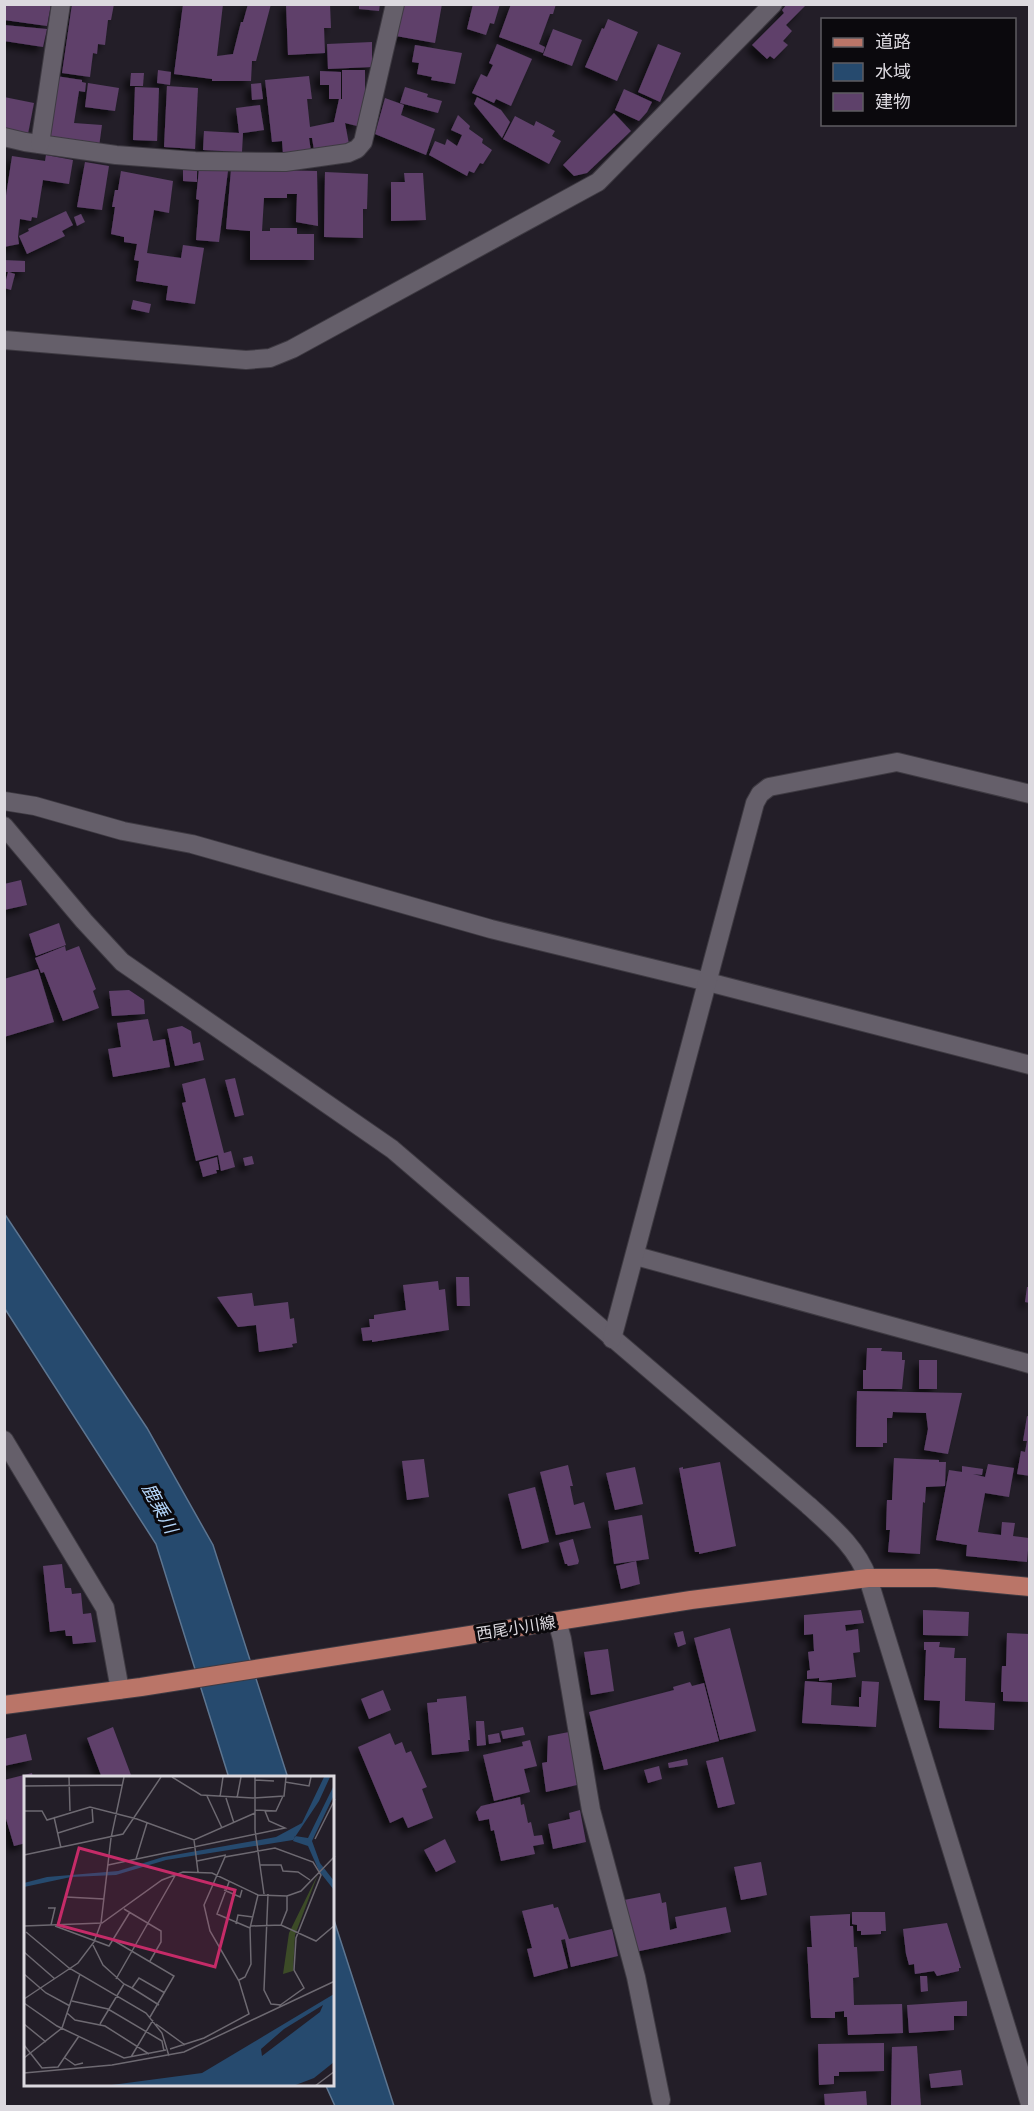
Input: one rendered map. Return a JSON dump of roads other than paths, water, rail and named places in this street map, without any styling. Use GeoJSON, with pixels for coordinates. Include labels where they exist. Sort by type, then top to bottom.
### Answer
{"type":"FeatureCollection","features":[{"type":"Feature","properties":{"kind":"main road","name":"西尾小川線"},"geometry":{"type":"LineString","coordinates":[[4,1705],[311,1661],[690,1599],[868,1578],[936,1578],[1029,1587]]}},
{"type":"Feature","properties":{"kind":"street"},"geometry":{"type":"LineString","coordinates":[[40,144],[61,4]]}},
{"type":"Feature","properties":{"kind":"street"},"geometry":{"type":"LineString","coordinates":[[4,137],[116,155],[195,161],[285,162],[348,153],[357,149],[363,142],[395,4]]}},
{"type":"Feature","properties":{"kind":"street"},"geometry":{"type":"LineString","coordinates":[[4,340],[246,360],[270,358],[292,349],[598,182],[773,4]]}},
{"type":"Feature","properties":{"kind":"street"},"geometry":{"type":"LineString","coordinates":[[612,1339],[755,803],[760,794],[769,787],[897,762],[1029,794]]}},
{"type":"Feature","properties":{"kind":"street"},"geometry":{"type":"LineString","coordinates":[[4,801],[35,806],[123,831],[192,844],[491,929],[1029,1065]]}},
{"type":"Feature","properties":{"kind":"street"},"geometry":{"type":"LineString","coordinates":[[4,826],[84,921],[122,962],[392,1149],[808,1505],[853,1549],[862,1561],[868,1578],[1029,2104]]}},
{"type":"Feature","properties":{"kind":"street"},"geometry":{"type":"LineString","coordinates":[[636,1256],[1029,1364]]}},
{"type":"Feature","properties":{"kind":"street"},"geometry":{"type":"LineString","coordinates":[[4,1440],[105,1608],[120,1690]]}},
{"type":"Feature","properties":{"kind":"street"},"geometry":{"type":"LineString","coordinates":[[557,1621],[591,1810],[636,1977],[661,2100]]}},
{"type":"Feature","properties":{"kind":"water","name":"鹿乗川"},"geometry":{"type":"Polygon","coordinates":[[[4,1213],[147,1428],[213,1545],[287,1776],[228,1776],[156,1544],[5,1309],[4,1213]]]}},
{"type":"Feature","properties":{"kind":"water"},"geometry":{"type":"Polygon","coordinates":[[[334,1920],[394,2106],[335,2106],[326,2087],[334,2087],[334,1920]]]}}]}
